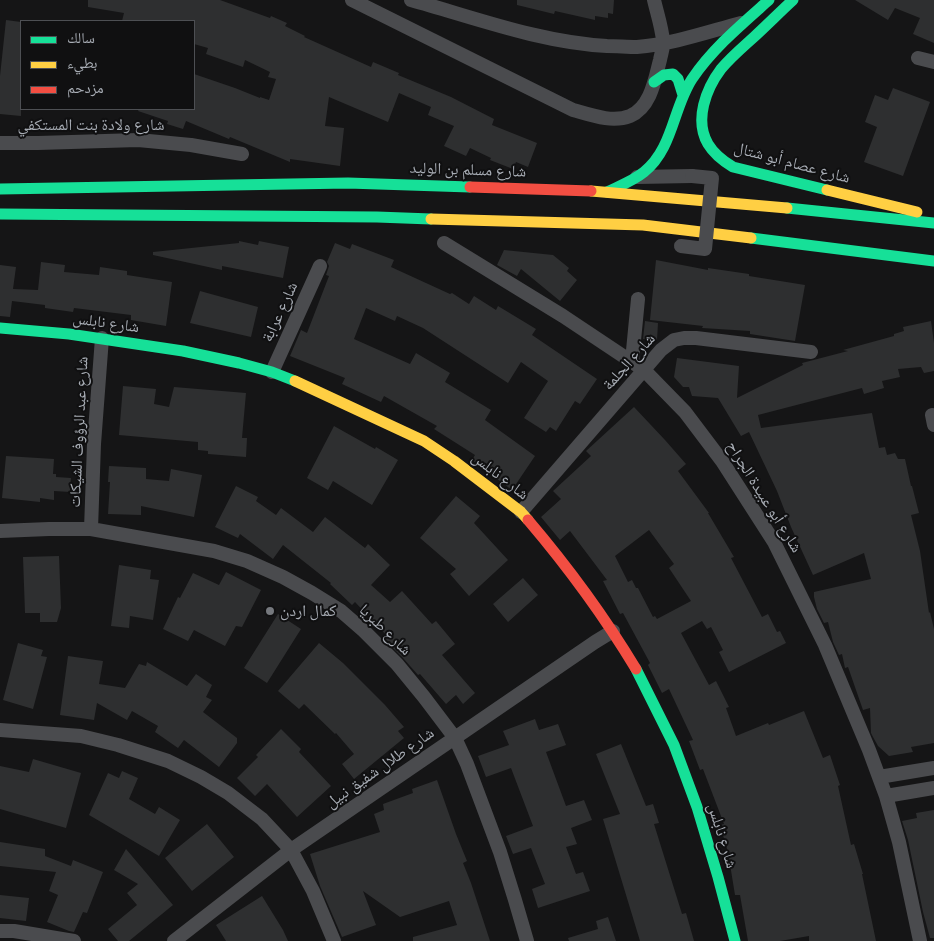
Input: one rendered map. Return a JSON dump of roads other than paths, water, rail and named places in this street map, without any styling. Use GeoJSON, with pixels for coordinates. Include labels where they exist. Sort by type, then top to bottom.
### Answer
{"type":"FeatureCollection","features":[{"type":"Feature","properties":{"kind":"main road"},"geometry":{"type":"LineString","coordinates":[[607,192],[637,177],[650,167],[663,150],[670,136],[683,95],[698,71],[722,43],[769,0]]}},
{"type":"Feature","properties":{"kind":"main road","name":"شارع عصام أبو شتال"},"geometry":{"type":"LineString","coordinates":[[793,0],[732,56],[715,77],[706,97],[702,113],[702,130],[714,154],[733,167],[934,216]]}},
{"type":"Feature","properties":{"kind":"main road"},"geometry":{"type":"LineString","coordinates":[[654,82],[664,75],[675,76],[680,82],[683,95]]}},
{"type":"Feature","properties":{"kind":"main road","name":"شارع مسلم بن الوليد"},"geometry":{"type":"LineString","coordinates":[[0,189],[348,183],[607,192],[934,223]]}},
{"type":"Feature","properties":{"kind":"main road"},"geometry":{"type":"LineString","coordinates":[[0,214],[377,217],[642,225],[934,261]]}},
{"type":"Feature","properties":{"kind":"main road"},"geometry":{"type":"LineString","coordinates":[[0,224],[31,214]]}},
{"type":"Feature","properties":{"kind":"main road","name":"شارع نابلس"},"geometry":{"type":"LineString","coordinates":[[0,328],[102,338],[184,351],[272,372],[299,382],[424,441],[454,461],[521,512],[556,553],[613,631],[638,672],[674,745],[697,808],[735,941]]}},
{"type":"Feature","properties":{"kind":"street"},"geometry":{"type":"LineString","coordinates":[[352,0],[574,110],[598,117],[614,119],[631,116],[640,110],[654,82],[664,43],[654,0]]}},
{"type":"Feature","properties":{"kind":"street"},"geometry":{"type":"LineString","coordinates":[[414,0],[526,34],[566,42],[636,47],[664,43],[744,22]]}},
{"type":"Feature","properties":{"kind":"street"},"geometry":{"type":"LineString","coordinates":[[918,58],[934,62]]}},
{"type":"Feature","properties":{"kind":"street","name":"شارع ولادة بنت المستكفي"},"geometry":{"type":"LineString","coordinates":[[0,143],[138,140],[191,144],[242,154]]}},
{"type":"Feature","properties":{"kind":"street"},"geometry":{"type":"LineString","coordinates":[[637,177],[692,176],[712,178],[705,249],[681,246]]}},
{"type":"Feature","properties":{"kind":"street","name":"شارع أبو عبيدة الجراح"},"geometry":{"type":"LineString","coordinates":[[444,243],[563,316],[644,370],[686,412],[722,461],[774,542],[825,645],[880,777],[899,842],[920,941]]}},
{"type":"Feature","properties":{"kind":"street","name":"شارع عرابة"},"geometry":{"type":"LineString","coordinates":[[272,372],[320,266]]}},
{"type":"Feature","properties":{"kind":"street"},"geometry":{"type":"LineString","coordinates":[[632,361],[638,299]]}},
{"type":"Feature","properties":{"kind":"street","name":"شارع عبد الرؤوف الشيكات"},"geometry":{"type":"LineString","coordinates":[[91,529],[94,444],[102,338]]}},
{"type":"Feature","properties":{"kind":"street","name":"شارع الجلمة"},"geometry":{"type":"LineString","coordinates":[[521,512],[661,350],[674,340],[684,338],[718,340],[811,352]]}},
{"type":"Feature","properties":{"kind":"street","name":"شارع طبريا"},"geometry":{"type":"LineString","coordinates":[[0,531],[91,529],[214,551],[247,561],[283,578],[312,593],[340,612],[371,638],[396,664],[455,738],[467,764],[496,844],[527,941]]}},
{"type":"Feature","properties":{"kind":"street","name":"شارع طلال شفيق نبيل"},"geometry":{"type":"LineString","coordinates":[[174,941],[291,850],[613,631]]}},
{"type":"Feature","properties":{"kind":"street"},"geometry":{"type":"LineString","coordinates":[[0,730],[80,736],[118,745],[168,761],[228,793],[262,819],[291,850],[313,891],[334,941]]}},
{"type":"Feature","properties":{"kind":"street"},"geometry":{"type":"LineString","coordinates":[[880,777],[934,768]]}},
{"type":"Feature","properties":{"kind":"street"},"geometry":{"type":"LineString","coordinates":[[886,796],[934,788]]}},
{"type":"Feature","properties":{"kind":"street"},"geometry":{"type":"LineString","coordinates":[[0,931],[14,931],[74,941]]}},
{"type":"Feature","properties":{"kind":"place","name":"كمال اردن"},"geometry":{"type":"Point","coordinates":[270,611]}}]}
